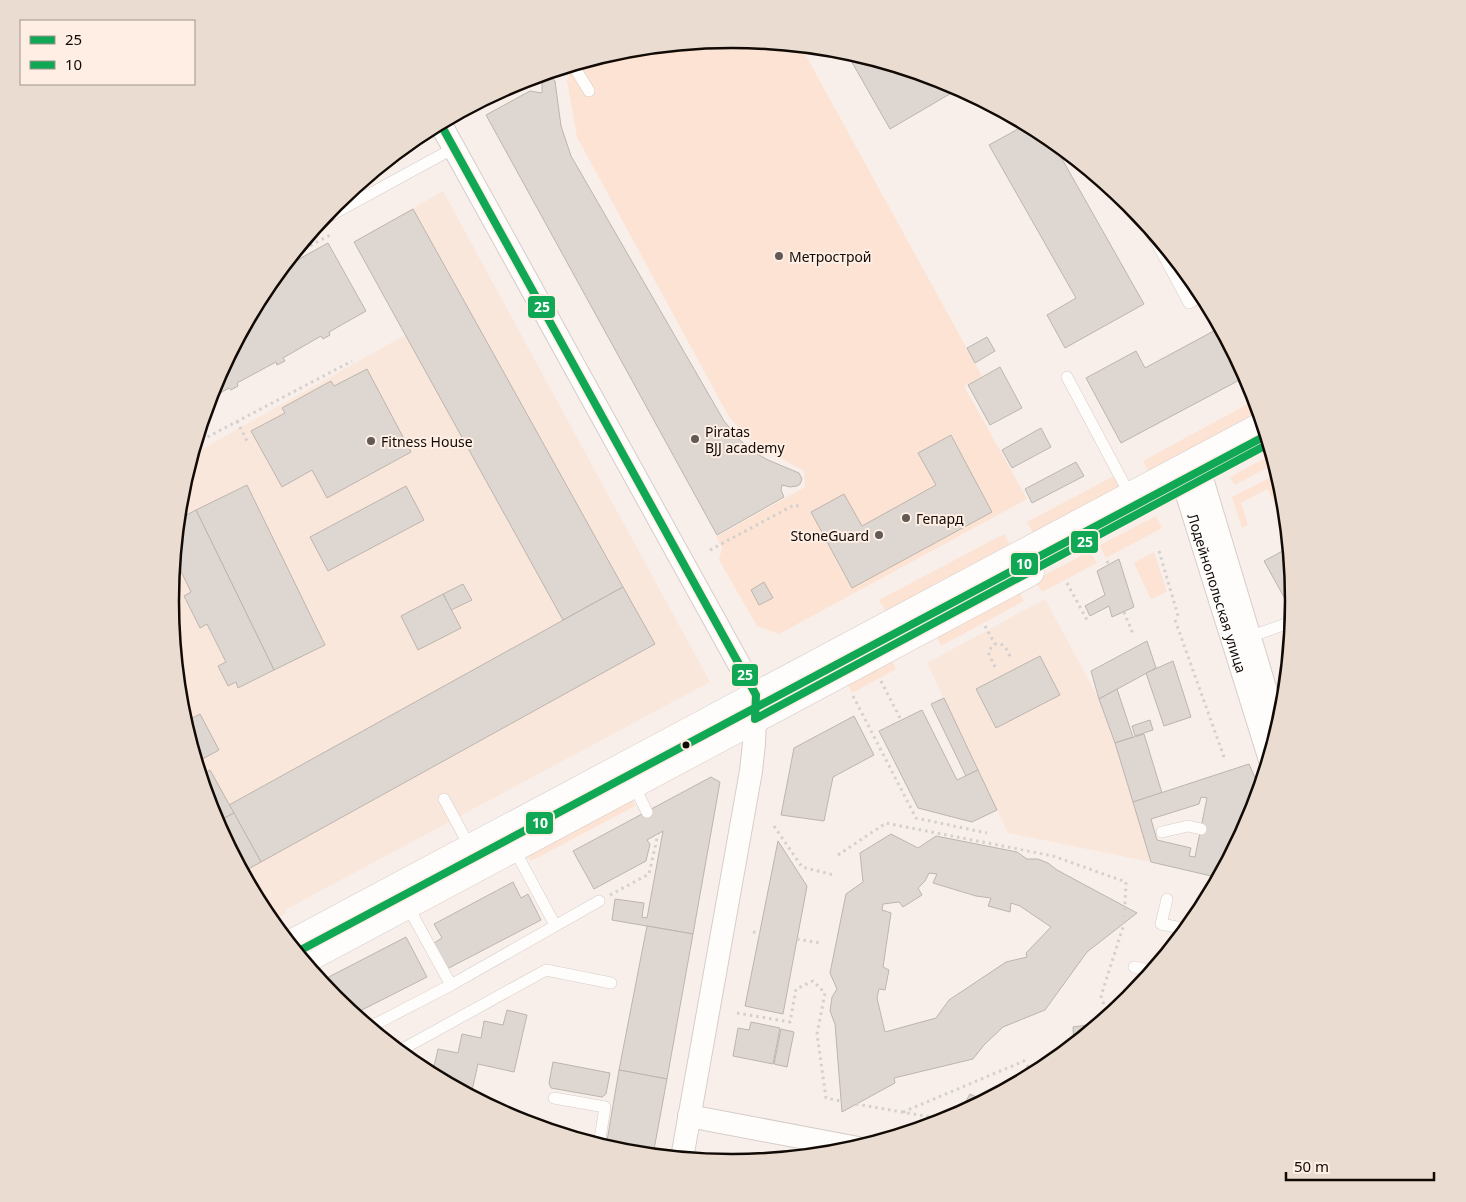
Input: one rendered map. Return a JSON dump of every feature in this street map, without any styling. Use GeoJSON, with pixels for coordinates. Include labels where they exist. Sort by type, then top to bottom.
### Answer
{"type":"FeatureCollection","features":[{"type":"Feature","properties":{"kind":"street"},"geometry":{"type":"LineString","coordinates":[[444,130],[755,707],[751,771],[683,1152]]}},
{"type":"Feature","properties":{"kind":"street"},"geometry":{"type":"LineString","coordinates":[[1035,558],[1131,496],[1191,478],[1259,429]]}},
{"type":"Feature","properties":{"kind":"street"},"geometry":{"type":"LineString","coordinates":[[297,942],[361,918],[1035,558],[1191,478],[1264,446]]}},
{"type":"Feature","properties":{"kind":"street","name":"Лодейнопольская улица"},"geometry":{"type":"LineString","coordinates":[[1191,478],[1242,639],[1270,736]]}},
{"type":"Feature","properties":{"kind":"street"},"geometry":{"type":"LineString","coordinates":[[309,956],[361,918]]}},
{"type":"Feature","properties":{"kind":"street"},"geometry":{"type":"LineString","coordinates":[[689,1116],[837,1145]]}},
{"type":"Feature","properties":{"kind":"lane"},"geometry":{"type":"LineString","coordinates":[[577,70],[589,91]]}},
{"type":"Feature","properties":{"kind":"lane"},"geometry":{"type":"LineString","coordinates":[[344,208],[454,148]]}},
{"type":"Feature","properties":{"kind":"lane"},"geometry":{"type":"LineString","coordinates":[[1161,250],[1189,303],[1197,299]]}},
{"type":"Feature","properties":{"kind":"lane"},"geometry":{"type":"LineString","coordinates":[[1067,377],[1131,496]]}},
{"type":"Feature","properties":{"kind":"lane"},"geometry":{"type":"LineString","coordinates":[[1242,639],[1285,624]]}},
{"type":"Feature","properties":{"kind":"lane"},"geometry":{"type":"LineString","coordinates":[[628,775],[647,812]]}},
{"type":"Feature","properties":{"kind":"lane"},"geometry":{"type":"LineString","coordinates":[[444,799],[475,857]]}},
{"type":"Feature","properties":{"kind":"lane"},"geometry":{"type":"LineString","coordinates":[[1162,832],[1188,826],[1201,829]]}},
{"type":"Feature","properties":{"kind":"lane"},"geometry":{"type":"LineString","coordinates":[[508,839],[555,925]]}},
{"type":"Feature","properties":{"kind":"lane"},"geometry":{"type":"LineString","coordinates":[[402,896],[451,984]]}},
{"type":"Feature","properties":{"kind":"lane"},"geometry":{"type":"LineString","coordinates":[[1167,899],[1161,924],[1180,928]]}},
{"type":"Feature","properties":{"kind":"lane"},"geometry":{"type":"LineString","coordinates":[[376,1024],[599,901]]}},
{"type":"Feature","properties":{"kind":"lane"},"geometry":{"type":"LineString","coordinates":[[1134,967],[1146,969]]}},
{"type":"Feature","properties":{"kind":"lane"},"geometry":{"type":"LineString","coordinates":[[405,1047],[546,970],[611,983]]}},
{"type":"Feature","properties":{"kind":"lane"},"geometry":{"type":"LineString","coordinates":[[554,1098],[605,1107],[600,1138]]}},
{"type":"Feature","properties":{"kind":"path"},"geometry":{"type":"LineString","coordinates":[[204,439],[352,361]]}},
{"type":"Feature","properties":{"kind":"path"},"geometry":{"type":"LineString","coordinates":[[237,421],[247,441]]}},
{"type":"Feature","properties":{"kind":"path"},"geometry":{"type":"LineString","coordinates":[[710,550],[794,504],[802,507]]}},
{"type":"Feature","properties":{"kind":"path"},"geometry":{"type":"LineString","coordinates":[[1159,550],[1179,619]]}},
{"type":"Feature","properties":{"kind":"path"},"geometry":{"type":"LineString","coordinates":[[1067,583],[1086,620]]}},
{"type":"Feature","properties":{"kind":"path"},"geometry":{"type":"LineString","coordinates":[[1124,612],[1133,634]]}},
{"type":"Feature","properties":{"kind":"path"},"geometry":{"type":"LineString","coordinates":[[1175,620],[1224,756]]}},
{"type":"Feature","properties":{"kind":"path"},"geometry":{"type":"LineString","coordinates":[[985,626],[995,644]]}},
{"type":"Feature","properties":{"kind":"path"},"geometry":{"type":"LineString","coordinates":[[995,667],[989,650],[995,644],[998,643],[1005,647],[1011,658]]}},
{"type":"Feature","properties":{"kind":"path"},"geometry":{"type":"LineString","coordinates":[[881,681],[901,720]]}},
{"type":"Feature","properties":{"kind":"path"},"geometry":{"type":"LineString","coordinates":[[853,696],[916,818],[987,833]]}},
{"type":"Feature","properties":{"kind":"path"},"geometry":{"type":"LineString","coordinates":[[838,855],[886,823],[1053,856],[1126,882],[1124,924],[1101,996],[1106,1010]]}},
{"type":"Feature","properties":{"kind":"path"},"geometry":{"type":"LineString","coordinates":[[774,826],[802,867],[834,875]]}},
{"type":"Feature","properties":{"kind":"path"},"geometry":{"type":"LineString","coordinates":[[599,901],[649,874],[658,834]]}},
{"type":"Feature","properties":{"kind":"path"},"geometry":{"type":"LineString","coordinates":[[753,932],[760,934]]}},
{"type":"Feature","properties":{"kind":"path"},"geometry":{"type":"LineString","coordinates":[[796,939],[820,943]]}},
{"type":"Feature","properties":{"kind":"path"},"geometry":{"type":"LineString","coordinates":[[737,1012],[790,1022],[796,989],[813,981],[825,993],[817,1034],[826,1098],[841,1101]]}},
{"type":"Feature","properties":{"kind":"path"},"geometry":{"type":"LineString","coordinates":[[903,1112],[1024,1061],[1029,1068]]}},
{"type":"Feature","properties":{"kind":"path"},"geometry":{"type":"LineString","coordinates":[[856,1104],[932,1117]]}},
{"type":"Feature","properties":{"kind":"shaded area","name":"Метрострой"},"geometry":{"type":"Polygon","coordinates":[[[733,48],[804,52],[982,376],[964,386],[1027,499],[779,634],[757,626],[719,560],[722,548],[716,537],[805,487],[804,471],[753,443],[729,417],[577,137],[567,81],[570,72],[590,66],[661,52],[733,48]]]}},
{"type":"Feature","properties":{"kind":"shaded area"},"geometry":{"type":"Polygon","coordinates":[[[443,191],[710,682],[285,910],[286,913],[279,917],[254,878],[237,846],[209,779],[198,744],[184,673],[181,637],[179,601],[184,529],[190,493],[201,450],[405,335],[354,242],[443,191]]]}},
{"type":"Feature","properties":{"kind":"shaded area"},"geometry":{"type":"Polygon","coordinates":[[[1249,403],[1255,416],[1149,473],[1143,461],[1249,403]]]}},
{"type":"Feature","properties":{"kind":"shaded area"},"geometry":{"type":"Polygon","coordinates":[[[1268,457],[1270,466],[1235,485],[1230,477],[1268,457]]]}},
{"type":"Feature","properties":{"kind":"shaded area"},"geometry":{"type":"Polygon","coordinates":[[[1114,476],[1120,488],[1034,534],[1027,522],[1114,476]]]}},
{"type":"Feature","properties":{"kind":"shaded area"},"geometry":{"type":"Polygon","coordinates":[[[1272,476],[1278,506],[1267,489],[1241,503],[1248,525],[1242,528],[1232,497],[1272,476]]]}},
{"type":"Feature","properties":{"kind":"shaded area"},"geometry":{"type":"Polygon","coordinates":[[[1156,516],[1162,528],[1106,558],[1100,545],[1156,516]]]}},
{"type":"Feature","properties":{"kind":"shaded area"},"geometry":{"type":"Polygon","coordinates":[[[1004,534],[1011,546],[886,612],[879,600],[1004,534]]]}},
{"type":"Feature","properties":{"kind":"shaded area"},"geometry":{"type":"Polygon","coordinates":[[[1090,551],[1097,563],[1042,592],[1035,580],[1090,551]]]}},
{"type":"Feature","properties":{"kind":"shaded area"},"geometry":{"type":"Polygon","coordinates":[[[1154,552],[1167,592],[1151,599],[1134,563],[1154,552]]]}},
{"type":"Feature","properties":{"kind":"shaded area"},"geometry":{"type":"Polygon","coordinates":[[[1018,589],[1024,601],[941,646],[935,634],[1018,589]]]}},
{"type":"Feature","properties":{"kind":"shaded area"},"geometry":{"type":"Polygon","coordinates":[[[1045,599],[1099,699],[1115,743],[1151,862],[1008,833],[927,663],[1045,599]]]}},
{"type":"Feature","properties":{"kind":"shaded area"},"geometry":{"type":"Polygon","coordinates":[[[890,658],[896,669],[852,693],[846,681],[890,658]]]}},
{"type":"Feature","properties":{"kind":"shaded area"},"geometry":{"type":"Polygon","coordinates":[[[630,797],[635,806],[531,861],[526,852],[630,797]]]}},
{"type":"Feature","properties":{"kind":"building"},"geometry":{"type":"Polygon","coordinates":[[[851,60],[911,77],[952,93],[890,129],[851,60]]]}},
{"type":"Feature","properties":{"kind":"building"},"geometry":{"type":"Polygon","coordinates":[[[552,78],[555,81],[561,126],[571,156],[724,421],[752,451],[799,473],[802,479],[797,486],[782,485],[781,490],[784,497],[717,535],[486,115],[530,91],[542,93],[542,82],[552,78]]]}},
{"type":"Feature","properties":{"kind":"building"},"geometry":{"type":"Polygon","coordinates":[[[1020,128],[1059,154],[1144,304],[1065,348],[1047,315],[1076,298],[989,145],[1020,128]]]}},
{"type":"Feature","properties":{"kind":"building"},"geometry":{"type":"Polygon","coordinates":[[[413,209],[623,587],[563,620],[354,242],[413,209]]]}},
{"type":"Feature","properties":{"kind":"building"},"geometry":{"type":"Polygon","coordinates":[[[328,243],[366,311],[329,332],[330,335],[323,339],[321,336],[283,358],[285,361],[277,365],[276,362],[237,383],[238,386],[231,390],[229,388],[221,393],[254,324],[273,293],[297,260],[328,243]]]}},
{"type":"Feature","properties":{"kind":"building"},"geometry":{"type":"Polygon","coordinates":[[[1215,330],[1240,380],[1121,443],[1086,378],[1136,351],[1145,368],[1215,330]]]}},
{"type":"Feature","properties":{"kind":"building"},"geometry":{"type":"Polygon","coordinates":[[[987,337],[995,351],[975,363],[967,348],[987,337]]]}},
{"type":"Feature","properties":{"kind":"building"},"geometry":{"type":"Polygon","coordinates":[[[1000,367],[1022,408],[990,425],[968,385],[1000,367]]]}},
{"type":"Feature","properties":{"kind":"building"},"geometry":{"type":"Polygon","coordinates":[[[367,369],[411,452],[327,498],[312,470],[282,487],[251,431],[285,413],[282,408],[331,381],[334,386],[367,369]]]}},
{"type":"Feature","properties":{"kind":"building"},"geometry":{"type":"Polygon","coordinates":[[[1041,428],[1051,447],[1012,468],[1002,450],[1041,428]]]}},
{"type":"Feature","properties":{"kind":"building"},"geometry":{"type":"Polygon","coordinates":[[[951,435],[992,512],[852,588],[811,512],[844,494],[862,526],[936,485],[918,453],[951,435]]]}},
{"type":"Feature","properties":{"kind":"building"},"geometry":{"type":"Polygon","coordinates":[[[1076,462],[1084,476],[1032,503],[1025,489],[1076,462]]]}},
{"type":"Feature","properties":{"kind":"building"},"geometry":{"type":"Polygon","coordinates":[[[247,485],[325,645],[274,670],[196,510],[247,485]]]}},
{"type":"Feature","properties":{"kind":"building"},"geometry":{"type":"Polygon","coordinates":[[[406,486],[424,520],[328,571],[310,537],[406,486]]]}},
{"type":"Feature","properties":{"kind":"building"},"geometry":{"type":"Polygon","coordinates":[[[196,510],[274,670],[238,688],[236,682],[228,686],[218,666],[226,662],[207,624],[200,628],[184,596],[191,592],[181,571],[186,515],[196,510]]]}},
{"type":"Feature","properties":{"kind":"building"},"geometry":{"type":"Polygon","coordinates":[[[1284,550],[1286,601],[1264,561],[1284,550]]]}},
{"type":"Feature","properties":{"kind":"building"},"geometry":{"type":"Polygon","coordinates":[[[1119,559],[1134,607],[1112,617],[1109,606],[1090,616],[1085,606],[1105,595],[1097,571],[1119,559]]]}},
{"type":"Feature","properties":{"kind":"building"},"geometry":{"type":"Polygon","coordinates":[[[764,582],[773,598],[759,605],[751,590],[764,582]]]}},
{"type":"Feature","properties":{"kind":"building"},"geometry":{"type":"Polygon","coordinates":[[[463,584],[472,600],[451,610],[443,594],[463,584]]]}},
{"type":"Feature","properties":{"kind":"building"},"geometry":{"type":"Polygon","coordinates":[[[623,587],[655,644],[261,862],[229,805],[623,587]]]}},
{"type":"Feature","properties":{"kind":"building"},"geometry":{"type":"Polygon","coordinates":[[[443,594],[461,628],[418,650],[401,616],[443,594]]]}},
{"type":"Feature","properties":{"kind":"building"},"geometry":{"type":"Polygon","coordinates":[[[1147,641],[1156,668],[1099,699],[1091,671],[1147,641]]]}},
{"type":"Feature","properties":{"kind":"building"},"geometry":{"type":"Polygon","coordinates":[[[1040,656],[1060,695],[996,728],[976,689],[1040,656]]]}},
{"type":"Feature","properties":{"kind":"building"},"geometry":{"type":"Polygon","coordinates":[[[1173,661],[1191,717],[1164,726],[1146,673],[1173,661]]]}},
{"type":"Feature","properties":{"kind":"building"},"geometry":{"type":"Polygon","coordinates":[[[1117,689],[1133,737],[1115,743],[1099,699],[1117,689]]]}},
{"type":"Feature","properties":{"kind":"building"},"geometry":{"type":"Polygon","coordinates":[[[944,698],[978,770],[966,776],[931,704],[944,698]]]}},
{"type":"Feature","properties":{"kind":"building"},"geometry":{"type":"Polygon","coordinates":[[[922,710],[957,780],[978,770],[997,810],[972,822],[918,808],[879,731],[922,710]]]}},
{"type":"Feature","properties":{"kind":"building"},"geometry":{"type":"Polygon","coordinates":[[[200,714],[219,750],[203,759],[198,744],[192,718],[200,714]]]}},
{"type":"Feature","properties":{"kind":"building"},"geometry":{"type":"Polygon","coordinates":[[[854,716],[874,755],[833,777],[824,821],[781,815],[794,748],[854,716]]]}},
{"type":"Feature","properties":{"kind":"building"},"geometry":{"type":"Polygon","coordinates":[[[1150,720],[1153,730],[1135,736],[1132,726],[1150,720]]]}},
{"type":"Feature","properties":{"kind":"building"},"geometry":{"type":"Polygon","coordinates":[[[1144,734],[1162,793],[1133,802],[1115,743],[1144,734]]]}},
{"type":"Feature","properties":{"kind":"building"},"geometry":{"type":"Polygon","coordinates":[[[1249,764],[1256,783],[1229,846],[1213,876],[1151,862],[1133,802],[1249,764]],[[1201,797],[1199,804],[1151,819],[1157,840],[1191,848],[1189,856],[1195,857],[1207,798],[1201,797]]]}},
{"type":"Feature","properties":{"kind":"building"},"geometry":{"type":"Polygon","coordinates":[[[210,770],[234,813],[224,818],[209,779],[207,772],[210,770]]]}},
{"type":"Feature","properties":{"kind":"building"},"geometry":{"type":"Polygon","coordinates":[[[711,777],[720,782],[693,934],[612,920],[615,899],[644,903],[642,917],[647,918],[663,831],[647,840],[650,844],[646,861],[594,889],[573,851],[711,777]]]}},
{"type":"Feature","properties":{"kind":"building"},"geometry":{"type":"Polygon","coordinates":[[[234,813],[261,862],[249,869],[224,818],[234,813]]]}},
{"type":"Feature","properties":{"kind":"building"},"geometry":{"type":"Polygon","coordinates":[[[891,834],[918,848],[936,836],[1017,852],[1027,859],[1038,859],[1048,863],[1057,870],[1137,913],[1087,952],[1045,1010],[1003,1027],[984,1045],[973,1059],[894,1078],[895,1083],[842,1112],[835,1024],[830,1011],[832,997],[837,989],[830,973],[846,894],[863,882],[860,853],[891,834]],[[929,873],[925,881],[918,888],[922,895],[903,907],[899,902],[883,904],[882,910],[891,913],[883,967],[889,970],[885,990],[879,989],[877,998],[885,1032],[936,1018],[949,1000],[1006,962],[1027,957],[1026,953],[1051,927],[1020,906],[1011,903],[1010,912],[988,906],[991,898],[976,896],[933,883],[937,874],[929,873]]]}},
{"type":"Feature","properties":{"kind":"building"},"geometry":{"type":"Polygon","coordinates":[[[778,841],[807,886],[783,1014],[745,1006],[778,841]]]}},
{"type":"Feature","properties":{"kind":"building"},"geometry":{"type":"Polygon","coordinates":[[[513,882],[521,898],[528,894],[541,920],[447,969],[434,943],[442,938],[434,924],[513,882]]]}},
{"type":"Feature","properties":{"kind":"building"},"geometry":{"type":"Polygon","coordinates":[[[647,926],[693,934],[667,1079],[619,1070],[647,926]]]}},
{"type":"Feature","properties":{"kind":"building"},"geometry":{"type":"Polygon","coordinates":[[[406,937],[427,977],[361,1010],[328,977],[406,937]]]}},
{"type":"Feature","properties":{"kind":"building"},"geometry":{"type":"Polygon","coordinates":[[[507,1010],[527,1015],[514,1072],[478,1064],[472,1089],[434,1066],[438,1049],[458,1053],[462,1034],[481,1038],[484,1021],[503,1025],[507,1010]]]}},
{"type":"Feature","properties":{"kind":"building"},"geometry":{"type":"Polygon","coordinates":[[[751,1022],[780,1028],[773,1064],[733,1056],[738,1028],[749,1030],[751,1022]]]}},
{"type":"Feature","properties":{"kind":"building"},"geometry":{"type":"Polygon","coordinates":[[[1089,1025],[1074,1037],[1073,1027],[1089,1025]]]}},
{"type":"Feature","properties":{"kind":"building"},"geometry":{"type":"Polygon","coordinates":[[[781,1029],[794,1032],[787,1067],[774,1064],[781,1029]]]}},
{"type":"Feature","properties":{"kind":"building"},"geometry":{"type":"Polygon","coordinates":[[[553,1062],[610,1073],[606,1094],[602,1097],[551,1088],[549,1083],[553,1062]]]}},
{"type":"Feature","properties":{"kind":"building"},"geometry":{"type":"Polygon","coordinates":[[[619,1070],[667,1079],[654,1149],[607,1140],[619,1070]]]}},
{"type":"Feature","properties":{"kind":"building"},"geometry":{"type":"Polygon","coordinates":[[[970,1094],[977,1097],[965,1103],[970,1094]]]}},
{"type":"Feature","properties":{"kind":"transit line","name":"25"},"geometry":{"type":"LineString","coordinates":[[444,130],[756,695],[755,719],[1264,446]]}},
{"type":"Feature","properties":{"kind":"transit line","name":"10"},"geometry":{"type":"LineString","coordinates":[[303,949],[1262,438]]}},
{"type":"Feature","properties":{"kind":"place","name":"Метрострой"},"geometry":{"type":"Point","coordinates":[779,256]}},
{"type":"Feature","properties":{"kind":"place","name":"Piratas BJJ academy"},"geometry":{"type":"Point","coordinates":[695,439]}},
{"type":"Feature","properties":{"kind":"place","name":"Fitness House"},"geometry":{"type":"Point","coordinates":[371,441]}},
{"type":"Feature","properties":{"kind":"place","name":"Гепард"},"geometry":{"type":"Point","coordinates":[906,518]}},
{"type":"Feature","properties":{"kind":"place","name":"StoneGuard"},"geometry":{"type":"Point","coordinates":[879,535]}}]}
